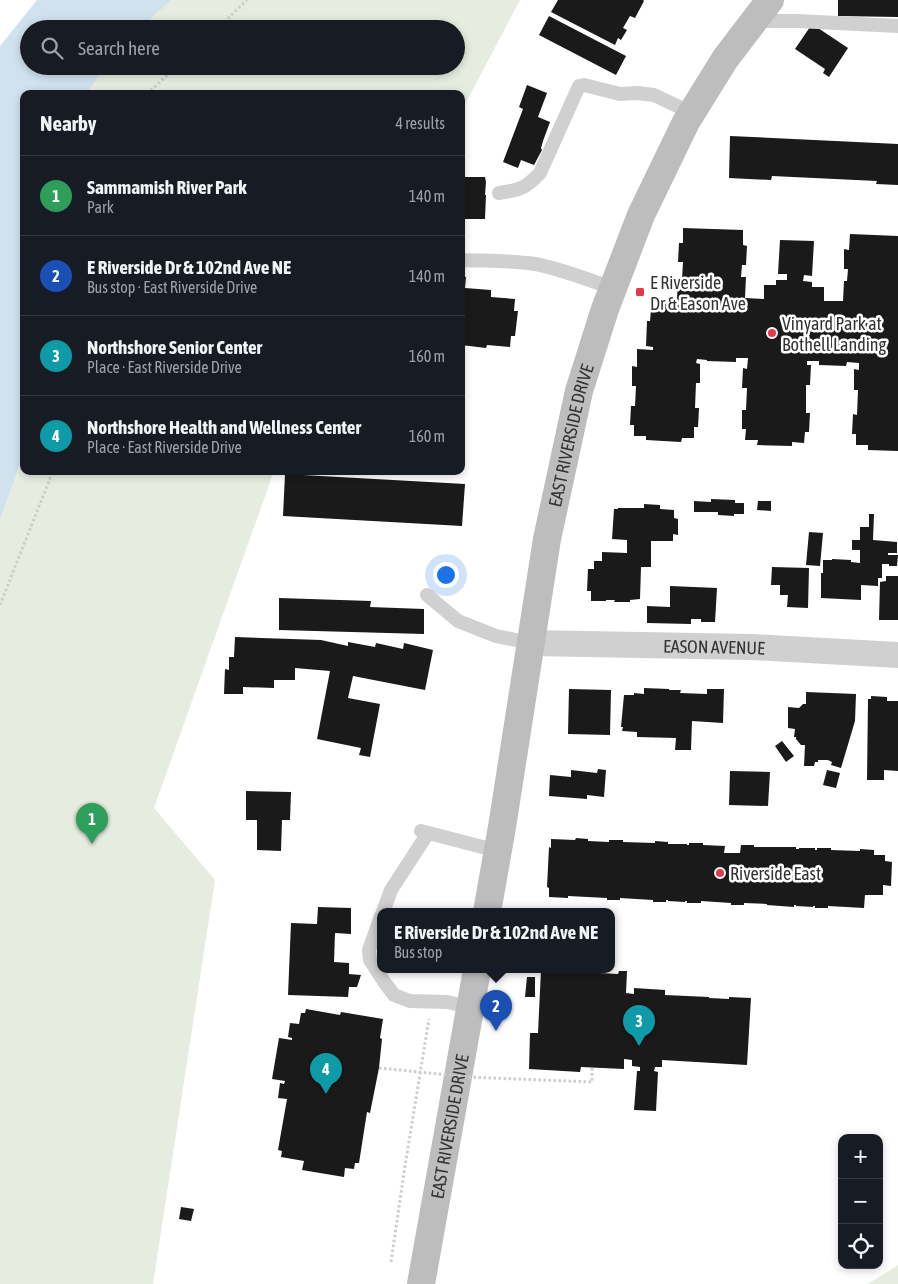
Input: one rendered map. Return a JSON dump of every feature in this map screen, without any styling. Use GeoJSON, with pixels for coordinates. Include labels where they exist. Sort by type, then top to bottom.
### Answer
{"type":"FeatureCollection","features":[{"type":"Feature","properties":{"kind":"main road","name":"EAST RIVERSIDE DRIVE"},"geometry":{"type":"LineString","coordinates":[[488,908],[547,539],[579,391],[605,309],[641,214],[686,122],[726,59],[762,10]]}},
{"type":"Feature","properties":{"kind":"main road","name":"EAST RIVERSIDE DRIVE"},"geometry":{"type":"LineString","coordinates":[[421,1284],[476,973]]}},
{"type":"Feature","properties":{"kind":"street","name":"EASON AVENUE"},"geometry":{"type":"LineString","coordinates":[[530,643],[752,647],[898,655]]}},
{"type":"Feature","properties":{"kind":"lane"},"geometry":{"type":"LineString","coordinates":[[762,10],[797,21],[898,26]]}},
{"type":"Feature","properties":{"kind":"lane"},"geometry":{"type":"LineString","coordinates":[[499,193],[518,190],[531,183],[540,173],[579,86],[584,85],[620,94],[654,95],[692,114]]}},
{"type":"Feature","properties":{"kind":"lane"},"geometry":{"type":"LineString","coordinates":[[465,260],[537,264],[613,288]]}},
{"type":"Feature","properties":{"kind":"lane"},"geometry":{"type":"LineString","coordinates":[[427,595],[458,621],[496,636],[530,643]]}},
{"type":"Feature","properties":{"kind":"lane"},"geometry":{"type":"LineString","coordinates":[[384,908],[391,890],[424,832],[498,851]]}},
{"type":"Feature","properties":{"kind":"lane"},"geometry":{"type":"LineString","coordinates":[[377,927],[369,950],[370,960],[377,971]]}},
{"type":"Feature","properties":{"kind":"lane"},"geometry":{"type":"LineString","coordinates":[[378,973],[394,994],[410,1001],[447,1002],[470,1007]]}},
{"type":"Feature","properties":{"kind":"path"},"geometry":{"type":"LineString","coordinates":[[226,20],[247,0]]}},
{"type":"Feature","properties":{"kind":"path"},"geometry":{"type":"LineString","coordinates":[[151,90],[167,75]]}},
{"type":"Feature","properties":{"kind":"path"},"geometry":{"type":"LineString","coordinates":[[0,605],[51,475]]}},
{"type":"Feature","properties":{"kind":"path"},"geometry":{"type":"LineString","coordinates":[[391,1262],[404,1166],[432,1001]]}},
{"type":"Feature","properties":{"kind":"path"},"geometry":{"type":"LineString","coordinates":[[379,1068],[467,1077],[592,1082],[592,1067]]}},
{"type":"Feature","properties":{"kind":"shaded area"},"geometry":{"type":"Polygon","coordinates":[[[171,0],[520,0],[465,104],[465,90],[89,90],[100,75],[465,75],[465,20],[150,20],[171,0]]]}},
{"type":"Feature","properties":{"kind":"shaded area"},"geometry":{"type":"Polygon","coordinates":[[[20,463],[20,475],[273,475],[154,808],[215,880],[153,1284],[0,1284],[0,519],[20,463]]]}},
{"type":"Feature","properties":{"kind":"shaded area"},"geometry":{"type":"Polygon","coordinates":[[[898,1265],[898,1284],[868,1284],[898,1265]]]}},
{"type":"Feature","properties":{"kind":"water"},"geometry":{"type":"Polygon","coordinates":[[[37,0],[171,0],[150,20],[21,20],[37,0]]]}},
{"type":"Feature","properties":{"kind":"water"},"geometry":{"type":"Polygon","coordinates":[[[20,21],[20,75],[100,75],[89,90],[20,90],[20,463],[0,519],[0,46],[20,21]]]}},
{"type":"Feature","properties":{"kind":"building"},"geometry":{"type":"Polygon","coordinates":[[[558,0],[644,1],[635,18],[630,16],[623,28],[627,30],[621,40],[618,38],[615,45],[551,12],[558,0]]]}},
{"type":"Feature","properties":{"kind":"building"},"geometry":{"type":"Polygon","coordinates":[[[838,0],[898,0],[898,17],[838,16],[838,0]]]}},
{"type":"Feature","properties":{"kind":"building"},"geometry":{"type":"Polygon","coordinates":[[[549,16],[626,56],[616,75],[539,35],[549,16]]]}},
{"type":"Feature","properties":{"kind":"building"},"geometry":{"type":"Polygon","coordinates":[[[812,24],[848,48],[829,77],[823,73],[825,69],[795,49],[812,24]]]}},
{"type":"Feature","properties":{"kind":"building"},"geometry":{"type":"Polygon","coordinates":[[[527,85],[547,93],[538,117],[550,122],[541,148],[542,150],[534,165],[521,160],[518,168],[503,162],[523,109],[519,107],[527,85]]]}},
{"type":"Feature","properties":{"kind":"building"},"geometry":{"type":"Polygon","coordinates":[[[730,136],[898,144],[898,185],[876,184],[877,181],[772,176],[771,180],[729,178],[730,136]]]}},
{"type":"Feature","properties":{"kind":"building"},"geometry":{"type":"Polygon","coordinates":[[[465,177],[485,177],[485,219],[465,219],[465,177]]]}},
{"type":"Feature","properties":{"kind":"building","name":"Vinyard Park at Bothell Landing"},"geometry":{"type":"Polygon","coordinates":[[[683,228],[743,230],[743,245],[747,246],[746,265],[742,265],[741,277],[746,277],[745,298],[764,299],[764,285],[776,285],[776,280],[787,280],[787,274],[778,274],[780,240],[814,241],[812,276],[804,275],[803,281],[812,282],[812,287],[824,287],[824,301],[843,301],[844,281],[847,281],[848,269],[844,269],[844,249],[849,250],[850,234],[898,236],[898,451],[868,450],[868,445],[856,445],[856,434],[852,434],[853,414],[857,415],[858,390],[854,390],[854,369],[859,370],[859,363],[847,362],[846,366],[819,365],[819,361],[807,361],[807,365],[811,365],[810,385],[806,385],[806,413],[810,413],[809,432],[805,432],[804,443],[792,442],[792,446],[757,445],[758,440],[745,440],[746,429],[742,429],[742,410],[746,410],[747,388],[742,388],[743,368],[747,369],[748,358],[736,358],[736,362],[697,359],[696,363],[700,364],[700,383],[696,383],[695,408],[699,408],[698,427],[694,427],[694,438],[682,438],[681,442],[646,440],[646,436],[634,436],[634,425],[630,425],[631,406],[635,406],[636,386],[632,386],[632,366],[637,367],[637,349],[653,350],[653,347],[646,346],[647,321],[650,321],[651,309],[655,309],[655,298],[677,299],[678,279],[682,279],[683,262],[678,262],[679,243],[683,243],[683,228]]]}},
{"type":"Feature","properties":{"kind":"building"},"geometry":{"type":"Polygon","coordinates":[[[465,288],[491,290],[491,297],[515,299],[514,311],[518,311],[515,336],[511,336],[510,347],[487,345],[486,348],[465,345],[465,288]]]}},
{"type":"Feature","properties":{"kind":"building"},"geometry":{"type":"Polygon","coordinates":[[[285,475],[465,484],[462,526],[283,516],[285,475]]]}},
{"type":"Feature","properties":{"kind":"building"},"geometry":{"type":"Polygon","coordinates":[[[711,499],[735,500],[735,503],[744,503],[744,514],[734,514],[734,516],[718,515],[718,512],[694,512],[694,501],[711,502],[711,499]]]}},
{"type":"Feature","properties":{"kind":"building"},"geometry":{"type":"Polygon","coordinates":[[[758,501],[771,501],[771,511],[757,510],[758,501]]]}},
{"type":"Feature","properties":{"kind":"building"},"geometry":{"type":"Polygon","coordinates":[[[644,504],[660,505],[660,509],[674,510],[674,518],[678,519],[678,535],[673,534],[673,541],[651,541],[651,567],[641,567],[640,599],[630,600],[630,602],[614,602],[615,600],[591,601],[591,591],[587,591],[588,569],[594,569],[594,561],[602,561],[602,552],[627,553],[627,540],[612,539],[614,509],[644,508],[644,504]]]}},
{"type":"Feature","properties":{"kind":"building"},"geometry":{"type":"Polygon","coordinates":[[[869,514],[874,514],[873,540],[897,542],[897,553],[888,553],[888,555],[898,555],[897,566],[882,564],[882,578],[878,578],[878,586],[861,585],[861,600],[821,598],[823,560],[851,560],[851,562],[860,563],[860,550],[852,550],[852,540],[860,540],[860,527],[869,527],[869,514]]]}},
{"type":"Feature","properties":{"kind":"building"},"geometry":{"type":"Polygon","coordinates":[[[809,532],[823,533],[820,566],[806,565],[809,532]]]}},
{"type":"Feature","properties":{"kind":"building"},"geometry":{"type":"Polygon","coordinates":[[[772,567],[809,568],[808,608],[787,607],[788,595],[780,595],[780,585],[771,585],[772,567]]]}},
{"type":"Feature","properties":{"kind":"building"},"geometry":{"type":"Polygon","coordinates":[[[886,576],[898,576],[898,620],[879,620],[880,582],[886,581],[886,576]]]}},
{"type":"Feature","properties":{"kind":"building"},"geometry":{"type":"Polygon","coordinates":[[[670,586],[717,588],[715,622],[701,622],[701,619],[691,619],[691,624],[647,623],[647,606],[670,607],[670,586]]]}},
{"type":"Feature","properties":{"kind":"building"},"geometry":{"type":"Polygon","coordinates":[[[279,598],[371,601],[370,607],[424,609],[424,634],[279,630],[279,598]]]}},
{"type":"Feature","properties":{"kind":"building"},"geometry":{"type":"Polygon","coordinates":[[[235,637],[321,640],[348,646],[348,642],[375,647],[376,643],[403,649],[404,643],[433,650],[425,690],[353,676],[348,698],[380,704],[370,757],[359,755],[361,748],[317,739],[330,671],[295,668],[295,680],[274,680],[274,688],[243,687],[243,694],[224,694],[225,669],[229,670],[229,657],[234,657],[235,637]]]}},
{"type":"Feature","properties":{"kind":"building"},"geometry":{"type":"Polygon","coordinates":[[[644,688],[681,690],[680,693],[707,694],[707,689],[724,689],[723,723],[692,721],[691,750],[675,750],[676,738],[637,737],[637,732],[622,731],[624,695],[644,694],[644,688]]]}},
{"type":"Feature","properties":{"kind":"building"},"geometry":{"type":"Polygon","coordinates":[[[569,689],[611,690],[610,735],[568,734],[569,689]]]}},
{"type":"Feature","properties":{"kind":"building"},"geometry":{"type":"Polygon","coordinates":[[[806,692],[856,694],[855,721],[841,768],[831,765],[832,762],[828,760],[818,760],[814,766],[804,766],[805,745],[801,745],[796,737],[794,737],[795,729],[788,728],[788,707],[799,708],[806,704],[806,692]]]}},
{"type":"Feature","properties":{"kind":"building"},"geometry":{"type":"Polygon","coordinates":[[[871,696],[887,697],[887,701],[898,701],[898,771],[884,770],[884,780],[867,780],[868,699],[871,699],[871,696]]]}},
{"type":"Feature","properties":{"kind":"building"},"geometry":{"type":"Polygon","coordinates":[[[782,741],[794,756],[786,762],[775,746],[782,741]]]}},
{"type":"Feature","properties":{"kind":"building"},"geometry":{"type":"Polygon","coordinates":[[[598,769],[606,770],[604,797],[587,795],[587,799],[549,796],[550,775],[571,777],[571,770],[597,773],[598,769]]]}},
{"type":"Feature","properties":{"kind":"building"},"geometry":{"type":"Polygon","coordinates":[[[827,770],[840,773],[836,788],[823,785],[827,770]]]}},
{"type":"Feature","properties":{"kind":"building"},"geometry":{"type":"Polygon","coordinates":[[[730,771],[770,772],[768,806],[729,805],[730,771]]]}},
{"type":"Feature","properties":{"kind":"building"},"geometry":{"type":"Polygon","coordinates":[[[246,791],[291,792],[290,820],[282,820],[281,851],[257,850],[257,820],[246,820],[246,791]]]}},
{"type":"Feature","properties":{"kind":"building","name":"Riverside East"},"geometry":{"type":"Polygon","coordinates":[[[576,838],[588,839],[588,841],[609,842],[609,840],[623,840],[623,842],[655,843],[655,841],[687,845],[689,843],[703,843],[703,845],[725,846],[724,853],[740,853],[741,845],[754,845],[754,847],[796,847],[796,849],[815,848],[815,850],[817,848],[831,848],[831,850],[874,850],[874,855],[885,855],[885,861],[892,862],[891,886],[883,885],[883,895],[865,895],[864,908],[828,906],[828,908],[815,908],[815,906],[794,905],[794,907],[744,903],[744,905],[731,905],[731,903],[701,901],[701,903],[687,903],[687,901],[668,900],[666,902],[653,902],[653,900],[620,898],[620,900],[607,900],[607,898],[549,897],[549,888],[547,887],[551,839],[575,840],[576,838]]]}},
{"type":"Feature","properties":{"kind":"building"},"geometry":{"type":"Polygon","coordinates":[[[318,907],[351,908],[351,934],[335,933],[334,962],[349,963],[349,974],[361,975],[357,987],[349,987],[348,997],[288,995],[291,923],[317,924],[318,907]]]}},
{"type":"Feature","properties":{"kind":"building"},"geometry":{"type":"Polygon","coordinates":[[[619,971],[627,971],[626,993],[634,994],[634,988],[665,990],[665,995],[729,999],[729,997],[751,998],[747,1065],[662,1060],[662,1067],[655,1067],[654,1071],[658,1072],[656,1111],[634,1110],[637,1071],[640,1071],[640,1067],[632,1066],[632,1060],[624,1059],[624,1069],[581,1067],[580,1072],[529,1069],[530,1033],[538,1033],[541,973],[618,974],[619,971]]]}},
{"type":"Feature","properties":{"kind":"building"},"geometry":{"type":"Polygon","coordinates":[[[527,977],[535,977],[535,997],[525,997],[527,977]]]}},
{"type":"Feature","properties":{"kind":"building"},"geometry":{"type":"Polygon","coordinates":[[[306,1009],[340,1015],[341,1012],[383,1019],[379,1068],[370,1113],[367,1112],[359,1163],[355,1163],[354,1169],[345,1168],[344,1177],[302,1170],[304,1161],[281,1157],[282,1151],[278,1150],[287,1099],[278,1098],[280,1083],[284,1084],[285,1081],[272,1079],[279,1038],[292,1040],[292,1038],[288,1037],[290,1023],[299,1024],[301,1013],[305,1013],[306,1009]]]}},
{"type":"Feature","properties":{"kind":"building"},"geometry":{"type":"Polygon","coordinates":[[[181,1207],[194,1209],[191,1221],[179,1219],[181,1207]]]}},
{"type":"Feature","properties":{"kind":"place","name":"E Riverside Dr & Eason Ave"},"geometry":{"type":"Point","coordinates":[640,292]}},
{"type":"Feature","properties":{"kind":"place","name":"Vinyard Park at Bothell Landing"},"geometry":{"type":"Point","coordinates":[772,333]}},
{"type":"Feature","properties":{"kind":"place","name":"Sammamish River Park"},"geometry":{"type":"Point","coordinates":[92,844]}},
{"type":"Feature","properties":{"kind":"place","name":"Riverside East"},"geometry":{"type":"Point","coordinates":[720,873]}},
{"type":"Feature","properties":{"kind":"place","name":"E Riverside Dr & 102nd Ave NE"},"geometry":{"type":"Point","coordinates":[496,1031]}},
{"type":"Feature","properties":{"kind":"place","name":"Northshore Senior Center"},"geometry":{"type":"Point","coordinates":[639,1046]}},
{"type":"Feature","properties":{"kind":"place","name":"Northshore Health and Wellness Center"},"geometry":{"type":"Point","coordinates":[326,1094]}}]}
